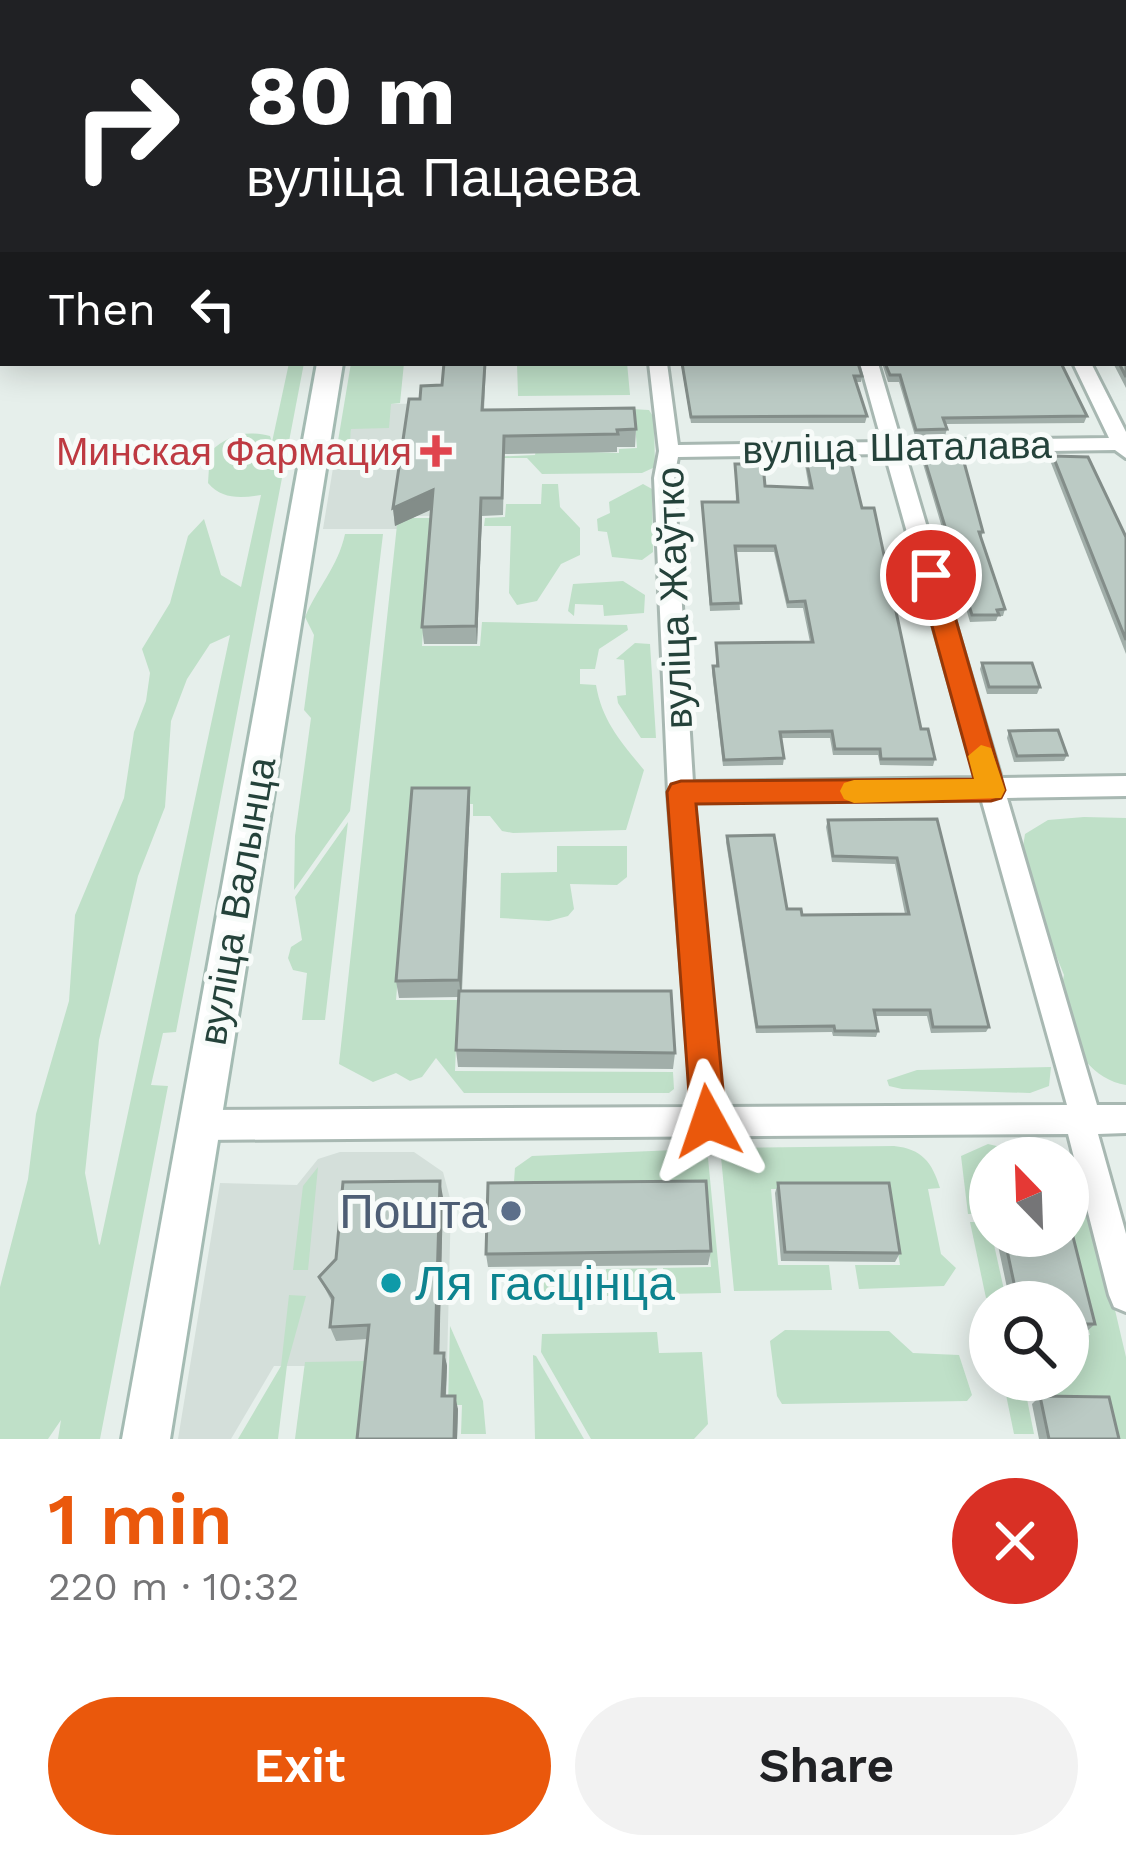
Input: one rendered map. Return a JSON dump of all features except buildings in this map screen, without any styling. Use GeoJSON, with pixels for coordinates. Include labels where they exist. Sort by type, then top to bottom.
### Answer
{"type":"FeatureCollection","features":[{"type":"Feature","properties":{"kind":"main road","name":"вуліца Валынца"},"geometry":{"type":"LineString","coordinates":[[146,1439],[328,366]]}},
{"type":"Feature","properties":{"kind":"street"},"geometry":{"type":"LineString","coordinates":[[837,0],[883,0]]}},
{"type":"Feature","properties":{"kind":"street","name":"вуліца Жаўтко"},"geometry":{"type":"LineString","coordinates":[[658,366],[669,451],[664,478],[681,792],[708,1121]]}},
{"type":"Feature","properties":{"kind":"street"},"geometry":{"type":"LineString","coordinates":[[870,366],[1082,1118],[1126,1295]]}},
{"type":"Feature","properties":{"kind":"street"},"geometry":{"type":"LineString","coordinates":[[1084,366],[1124,447]]}},
{"type":"Feature","properties":{"kind":"street","name":"вуліца Шаталава"},"geometry":{"type":"LineString","coordinates":[[669,451],[1124,447]]}},
{"type":"Feature","properties":{"kind":"street"},"geometry":{"type":"LineString","coordinates":[[681,792],[1126,786]]}},
{"type":"Feature","properties":{"kind":"street"},"geometry":{"type":"LineString","coordinates":[[200,1125],[1126,1119]]}},
{"type":"Feature","properties":{"kind":"shaded area"},"geometry":{"type":"Polygon","coordinates":[[[447,403],[468,458],[386,458],[387,441],[349,441],[351,429],[391,404],[447,403]]]}},
{"type":"Feature","properties":{"kind":"shaded area"},"geometry":{"type":"Polygon","coordinates":[[[504,467],[503,515],[416,516],[397,529],[323,529],[333,468],[504,467]]]}},
{"type":"Feature","properties":{"kind":"shaded area"},"geometry":{"type":"Polygon","coordinates":[[[340,1152],[414,1152],[443,1172],[451,1202],[447,1366],[274,1366],[231,1439],[178,1439],[220,1183],[297,1185],[318,1159],[340,1152]]]}},
{"type":"Feature","properties":{"kind":"green space"},"geometry":{"type":"Polygon","coordinates":[[[288,366],[303,366],[176,1032],[163,1033],[151,1085],[168,1086],[100,1439],[58,1439],[61,1420],[48,1439],[0,1439],[0,1287],[28,1179],[36,1114],[69,1001],[75,915],[124,798],[134,732],[146,701],[150,673],[142,649],[170,603],[188,536],[204,519],[221,575],[241,587],[261,495],[233,496],[214,489],[208,483],[210,452],[223,441],[245,434],[270,436],[272,442],[288,366]],[[230,635],[210,644],[187,679],[171,721],[165,807],[138,876],[99,1040],[85,1173],[99,1245],[230,635]]]}},
{"type":"Feature","properties":{"kind":"green space"},"geometry":{"type":"Polygon","coordinates":[[[350,366],[404,366],[400,403],[391,404],[389,428],[351,429],[350,441],[388,441],[386,458],[335,459],[350,366]]]}},
{"type":"Feature","properties":{"kind":"green space"},"geometry":{"type":"Polygon","coordinates":[[[517,366],[627,366],[630,395],[518,396],[517,366]]]}},
{"type":"Feature","properties":{"kind":"green space"},"geometry":{"type":"Polygon","coordinates":[[[594,407],[649,410],[654,418],[655,467],[642,473],[542,474],[527,458],[468,458],[535,455],[536,450],[619,453],[619,449],[637,448],[635,425],[595,425],[594,407]]]}},
{"type":"Feature","properties":{"kind":"green space"},"geometry":{"type":"Polygon","coordinates":[[[542,484],[558,484],[560,507],[580,528],[580,555],[561,564],[537,601],[517,605],[509,593],[511,526],[484,526],[485,518],[505,517],[506,504],[541,504],[542,484]]]}},
{"type":"Feature","properties":{"kind":"green space"},"geometry":{"type":"Polygon","coordinates":[[[643,484],[652,489],[653,552],[642,560],[612,557],[607,532],[598,531],[597,519],[610,513],[609,502],[643,484]]]}},
{"type":"Feature","properties":{"kind":"green space"},"geometry":{"type":"Polygon","coordinates":[[[412,518],[431,518],[422,646],[480,646],[482,622],[627,625],[628,630],[599,649],[595,669],[580,669],[580,684],[596,685],[608,720],[644,770],[626,830],[513,833],[502,831],[490,816],[473,816],[473,804],[412,804],[396,1000],[458,1000],[455,1071],[673,1072],[674,1089],[669,1093],[464,1093],[436,1058],[422,1077],[410,1081],[396,1073],[373,1082],[339,1064],[397,525],[412,518]]]}},
{"type":"Feature","properties":{"kind":"green space"},"geometry":{"type":"Polygon","coordinates":[[[345,534],[383,534],[350,811],[294,890],[295,836],[311,718],[304,710],[314,635],[305,617],[345,534]]]}},
{"type":"Feature","properties":{"kind":"green space"},"geometry":{"type":"Polygon","coordinates":[[[623,581],[645,595],[644,613],[604,616],[603,605],[575,604],[574,616],[568,611],[573,584],[623,581]]]}},
{"type":"Feature","properties":{"kind":"green space"},"geometry":{"type":"Polygon","coordinates":[[[635,643],[650,644],[656,738],[641,738],[618,703],[617,696],[626,695],[624,660],[616,659],[635,643]]]}},
{"type":"Feature","properties":{"kind":"green space"},"geometry":{"type":"Polygon","coordinates":[[[1126,818],[1126,1085],[1096,1071],[1074,1043],[1063,1009],[1064,975],[1020,866],[1025,834],[1048,820],[1126,818]]]}},
{"type":"Feature","properties":{"kind":"green space"},"geometry":{"type":"Polygon","coordinates":[[[348,822],[325,1020],[302,1020],[307,973],[293,970],[288,958],[291,947],[302,940],[295,897],[348,822]]]}},
{"type":"Feature","properties":{"kind":"green space"},"geometry":{"type":"Polygon","coordinates":[[[557,846],[627,846],[627,877],[617,885],[570,884],[574,909],[568,916],[549,921],[500,918],[501,873],[557,872],[557,846]]]}},
{"type":"Feature","properties":{"kind":"green space"},"geometry":{"type":"Polygon","coordinates":[[[1051,1067],[1049,1086],[1030,1093],[902,1089],[889,1086],[887,1080],[917,1070],[1051,1067]]]}},
{"type":"Feature","properties":{"kind":"green space"},"geometry":{"type":"Polygon","coordinates":[[[894,1146],[919,1154],[937,1179],[940,1188],[928,1189],[941,1254],[956,1268],[944,1286],[859,1289],[855,1265],[900,1265],[887,1189],[771,1189],[778,1265],[829,1265],[832,1290],[734,1291],[721,1157],[727,1148],[894,1146]]]}},
{"type":"Feature","properties":{"kind":"green space"},"geometry":{"type":"Polygon","coordinates":[[[700,1149],[708,1158],[721,1293],[665,1294],[663,1268],[711,1267],[704,1192],[513,1195],[515,1168],[532,1156],[700,1149]]]}},
{"type":"Feature","properties":{"kind":"green space"},"geometry":{"type":"Polygon","coordinates":[[[969,1152],[969,1214],[968,1214],[961,1156],[969,1152]]]}},
{"type":"Feature","properties":{"kind":"green space"},"geometry":{"type":"Polygon","coordinates":[[[318,1167],[308,1270],[293,1270],[303,1186],[318,1167]]]}},
{"type":"Feature","properties":{"kind":"green space"},"geometry":{"type":"Polygon","coordinates":[[[1089,1202],[1126,1357],[1126,1439],[1112,1439],[1102,1400],[1089,1400],[1089,1281],[1076,1281],[1070,1257],[1089,1257],[1089,1202]]]}},
{"type":"Feature","properties":{"kind":"green space"},"geometry":{"type":"Polygon","coordinates":[[[977,1257],[997,1257],[1002,1281],[982,1281],[977,1257]]]}},
{"type":"Feature","properties":{"kind":"green space"},"geometry":{"type":"Polygon","coordinates":[[[657,1268],[658,1294],[607,1296],[606,1269],[657,1268]]]}},
{"type":"Feature","properties":{"kind":"green space"},"geometry":{"type":"Polygon","coordinates":[[[600,1270],[600,1296],[544,1298],[543,1271],[600,1270]]]}},
{"type":"Feature","properties":{"kind":"green space"},"geometry":{"type":"Polygon","coordinates":[[[289,1295],[306,1296],[287,1365],[278,1439],[238,1439],[281,1366],[289,1295]]]}},
{"type":"Feature","properties":{"kind":"green space"},"geometry":{"type":"Polygon","coordinates":[[[450,1326],[483,1401],[486,1434],[461,1434],[462,1405],[448,1405],[450,1326]]]}},
{"type":"Feature","properties":{"kind":"green space"},"geometry":{"type":"Polygon","coordinates":[[[785,1330],[889,1331],[913,1353],[959,1355],[969,1399],[782,1404],[770,1341],[785,1330]]]}},
{"type":"Feature","properties":{"kind":"green space"},"geometry":{"type":"Polygon","coordinates":[[[657,1332],[659,1353],[702,1352],[708,1424],[694,1439],[591,1439],[541,1352],[542,1334],[657,1332]]]}},
{"type":"Feature","properties":{"kind":"green space"},"geometry":{"type":"Polygon","coordinates":[[[536,1356],[584,1439],[535,1439],[536,1356]]]}},
{"type":"Feature","properties":{"kind":"green space"},"geometry":{"type":"Polygon","coordinates":[[[369,1361],[358,1439],[295,1439],[305,1362],[369,1361]]]}},
{"type":"Feature","properties":{"kind":"green space"},"geometry":{"type":"Polygon","coordinates":[[[1007,1401],[1027,1401],[1034,1434],[1014,1434],[1007,1401]]]}},
{"type":"Feature","properties":{"kind":"slow traffic"},"geometry":{"type":"LineString","coordinates":[[854,791],[991,790],[981,756]]}},
{"type":"Feature","properties":{"kind":"place","name":"Минская Фармация"},"geometry":{"type":"Point","coordinates":[436,451]}},
{"type":"Feature","properties":{"kind":"place","name":"Пошта"},"geometry":{"type":"Point","coordinates":[511,1211]}},
{"type":"Feature","properties":{"kind":"place","name":"Ля гасцінца"},"geometry":{"type":"Point","coordinates":[391,1283]}},
{"type":"Feature","properties":{"kind":"route"},"geometry":{"type":"LineString","coordinates":[[708,1121],[681,792],[991,790],[931,575]]}}]}
